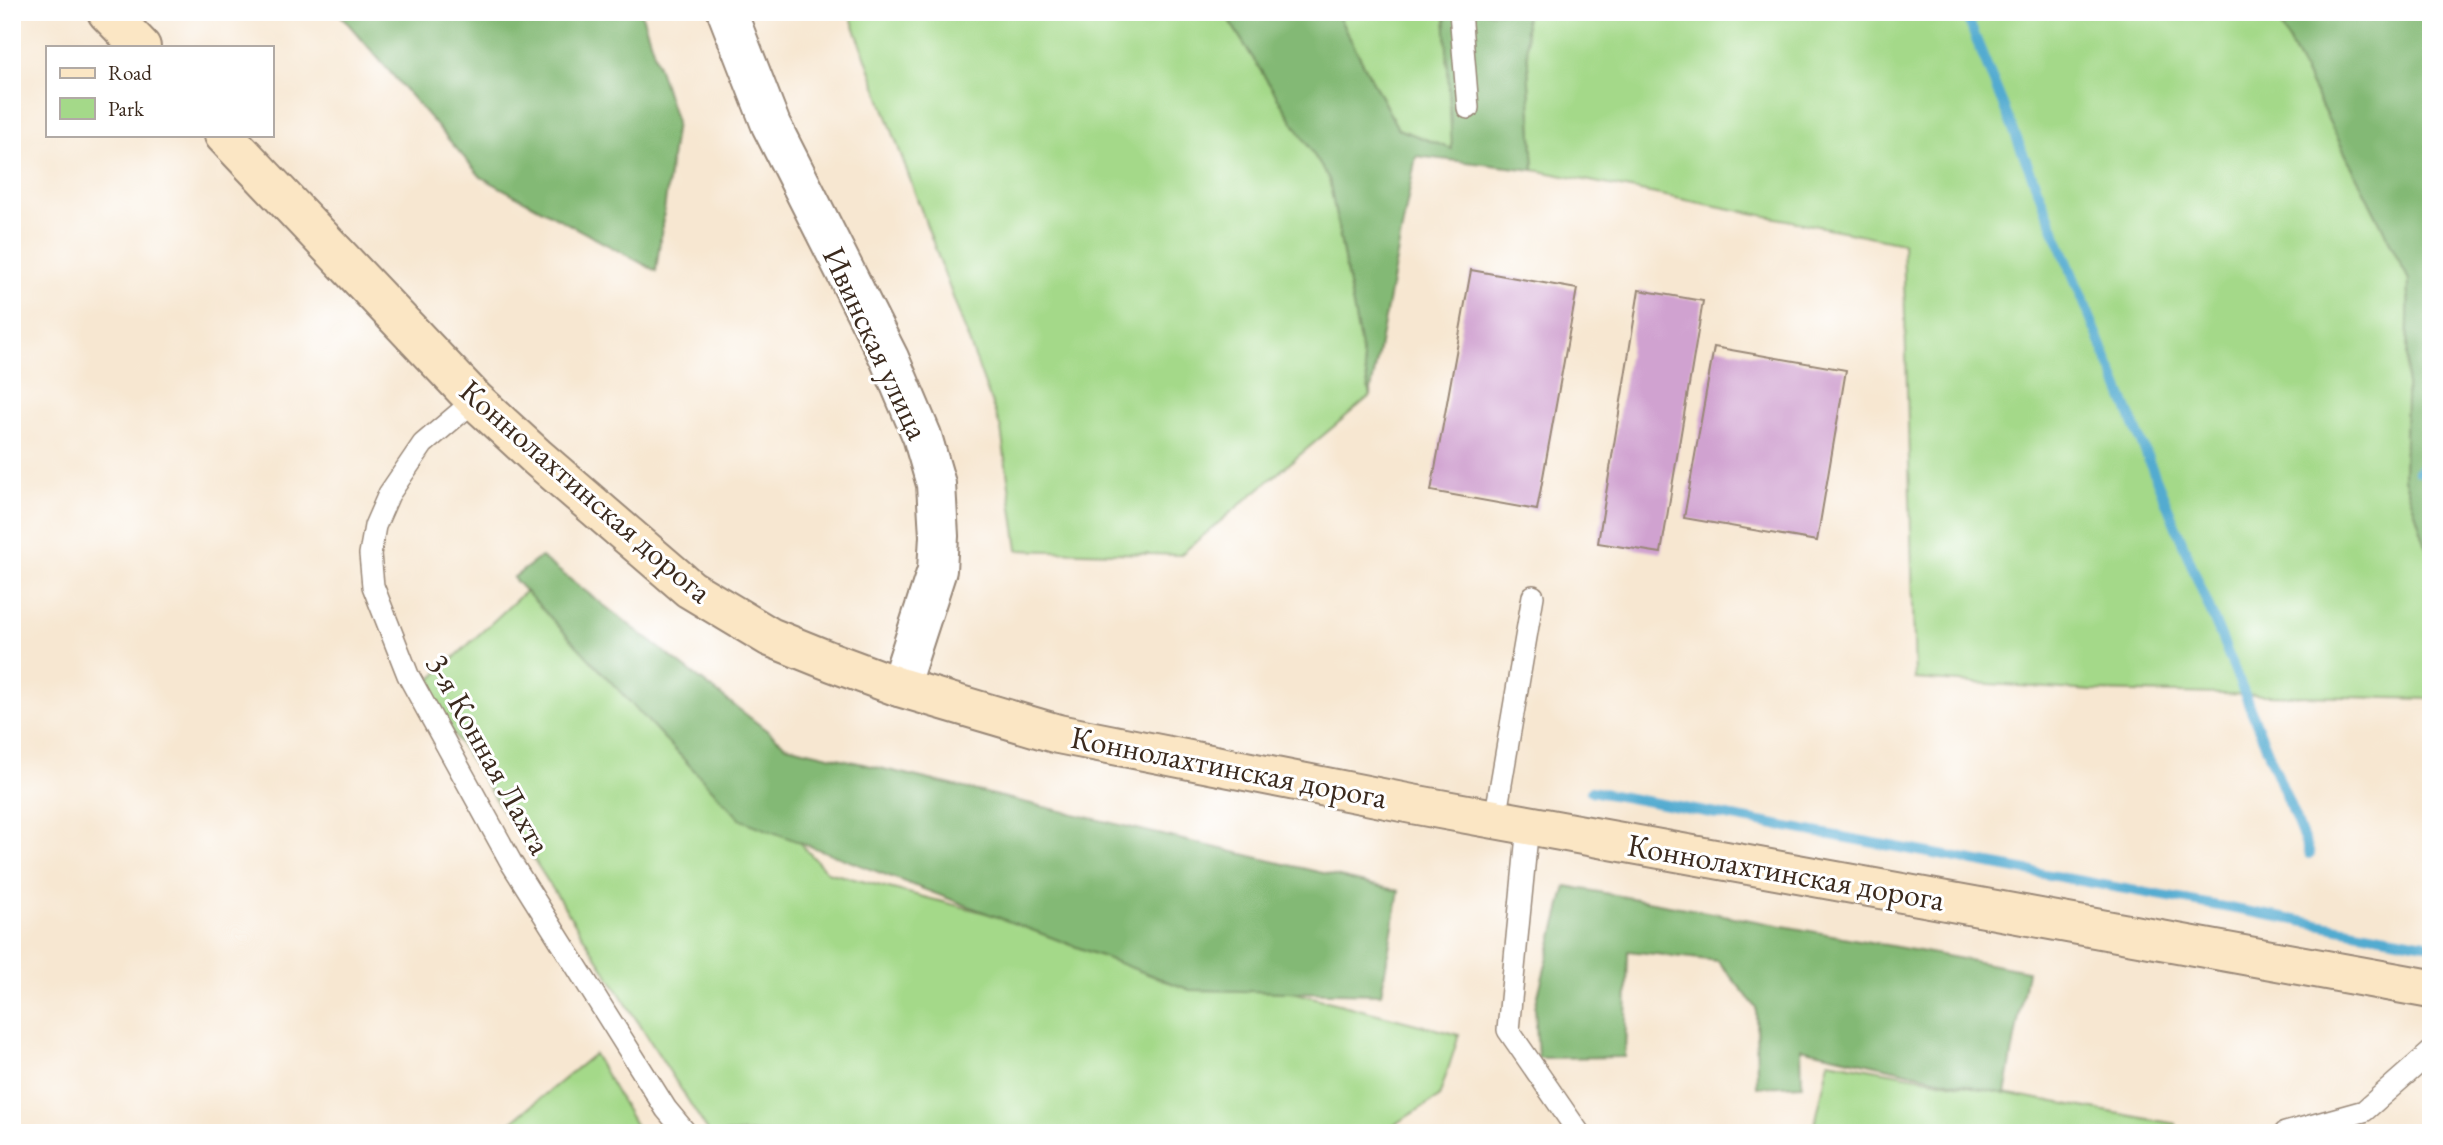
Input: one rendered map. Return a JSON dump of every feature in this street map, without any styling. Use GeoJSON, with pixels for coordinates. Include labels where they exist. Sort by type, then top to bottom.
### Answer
{"type":"FeatureCollection","features":[{"type":"Feature","properties":{"kind":"main road"},"geometry":{"type":"LineString","coordinates":[[107,12],[140,46]]}},
{"type":"Feature","properties":{"kind":"main road","name":"Коннолахтинская дорога"},"geometry":{"type":"LineString","coordinates":[[225,136],[475,400],[690,589],[770,637],[899,687],[1058,734],[1512,822],[2431,989]]}},
{"type":"Feature","properties":{"kind":"street","name":"Ивинская улица"},"geometry":{"type":"LineString","coordinates":[[727,12],[771,125],[889,358],[922,436],[936,484],[939,536],[937,570],[899,687]]}},
{"type":"Feature","properties":{"kind":"lane"},"geometry":{"type":"LineString","coordinates":[[1460,12],[1468,108]]}},
{"type":"Feature","properties":{"kind":"lane","name":"3-я Конная Лахта"},"geometry":{"type":"LineString","coordinates":[[475,400],[423,444],[389,494],[375,526],[370,554],[373,586],[408,675],[512,864],[666,1109],[686,1133]]}},
{"type":"Feature","properties":{"kind":"lane"},"geometry":{"type":"LineString","coordinates":[[1533,596],[1512,822],[1508,1030],[1579,1133]]}},
{"type":"Feature","properties":{"kind":"lane"},"geometry":{"type":"LineString","coordinates":[[2285,1133],[2364,1111],[2431,1052]]}},
{"type":"Feature","properties":{"kind":"green space"},"geometry":{"type":"Polygon","coordinates":[[[338,12],[641,12],[676,122],[656,271],[481,177],[338,12]]]}},
{"type":"Feature","properties":{"kind":"green space"},"geometry":{"type":"Polygon","coordinates":[[[849,12],[1224,12],[1329,179],[1370,396],[1180,555],[1018,550],[1001,429],[849,12]]]}},
{"type":"Feature","properties":{"kind":"green space"},"geometry":{"type":"Polygon","coordinates":[[[1224,12],[1336,12],[1398,129],[1452,149],[1445,12],[1525,12],[1534,170],[1416,156],[1370,396],[1329,179],[1224,12]]]}},
{"type":"Feature","properties":{"kind":"green space"},"geometry":{"type":"Polygon","coordinates":[[[1336,12],[1445,12],[1453,150],[1398,129],[1336,12]]]}},
{"type":"Feature","properties":{"kind":"green space"},"geometry":{"type":"Polygon","coordinates":[[[1525,12],[2274,12],[2409,280],[2404,478],[2431,561],[2431,699],[2092,691],[1915,679],[1903,243],[1534,170],[1525,12]]]}},
{"type":"Feature","properties":{"kind":"green space"},"geometry":{"type":"Polygon","coordinates":[[[2274,12],[2431,12],[2431,561],[2404,478],[2409,280],[2274,12]]]}},
{"type":"Feature","properties":{"kind":"green space"},"geometry":{"type":"Polygon","coordinates":[[[541,557],[787,746],[1399,891],[1381,994],[1190,990],[741,820],[513,578],[541,557]]]}},
{"type":"Feature","properties":{"kind":"green space"},"geometry":{"type":"Polygon","coordinates":[[[546,572],[827,872],[1459,1035],[1439,1097],[1380,1133],[709,1133],[449,727],[427,683],[546,572]]]}},
{"type":"Feature","properties":{"kind":"green space"},"geometry":{"type":"Polygon","coordinates":[[[1566,886],[2027,971],[2005,1094],[1801,1048],[1802,1085],[1757,1087],[1756,1007],[1718,961],[1628,951],[1625,1057],[1538,1058],[1535,1007],[1566,886]]]}},
{"type":"Feature","properties":{"kind":"green space"},"geometry":{"type":"Polygon","coordinates":[[[594,1054],[640,1133],[498,1133],[594,1054]]]}},
{"type":"Feature","properties":{"kind":"green space"},"geometry":{"type":"Polygon","coordinates":[[[1829,1061],[2176,1124],[2180,1133],[1813,1133],[1829,1061]]]}},
{"type":"Feature","properties":{"kind":"building"},"geometry":{"type":"Polygon","coordinates":[[[1471,270],[1577,289],[1537,510],[1431,491],[1471,270]]]}},
{"type":"Feature","properties":{"kind":"building"},"geometry":{"type":"Polygon","coordinates":[[[1639,290],[1703,301],[1661,553],[1598,543],[1639,290]]]}},
{"type":"Feature","properties":{"kind":"building"},"geometry":{"type":"Polygon","coordinates":[[[1714,347],[1846,370],[1817,541],[1684,518],[1714,347]]]}},
{"type":"Feature","properties":{"kind":"waterway"},"geometry":{"type":"LineString","coordinates":[[1965,12],[2310,854]]}},
{"type":"Feature","properties":{"kind":"waterway"},"geometry":{"type":"LineString","coordinates":[[2418,471],[2431,458]]}},
{"type":"Feature","properties":{"kind":"waterway"},"geometry":{"type":"LineString","coordinates":[[1591,791],[2431,945]]}}]}
